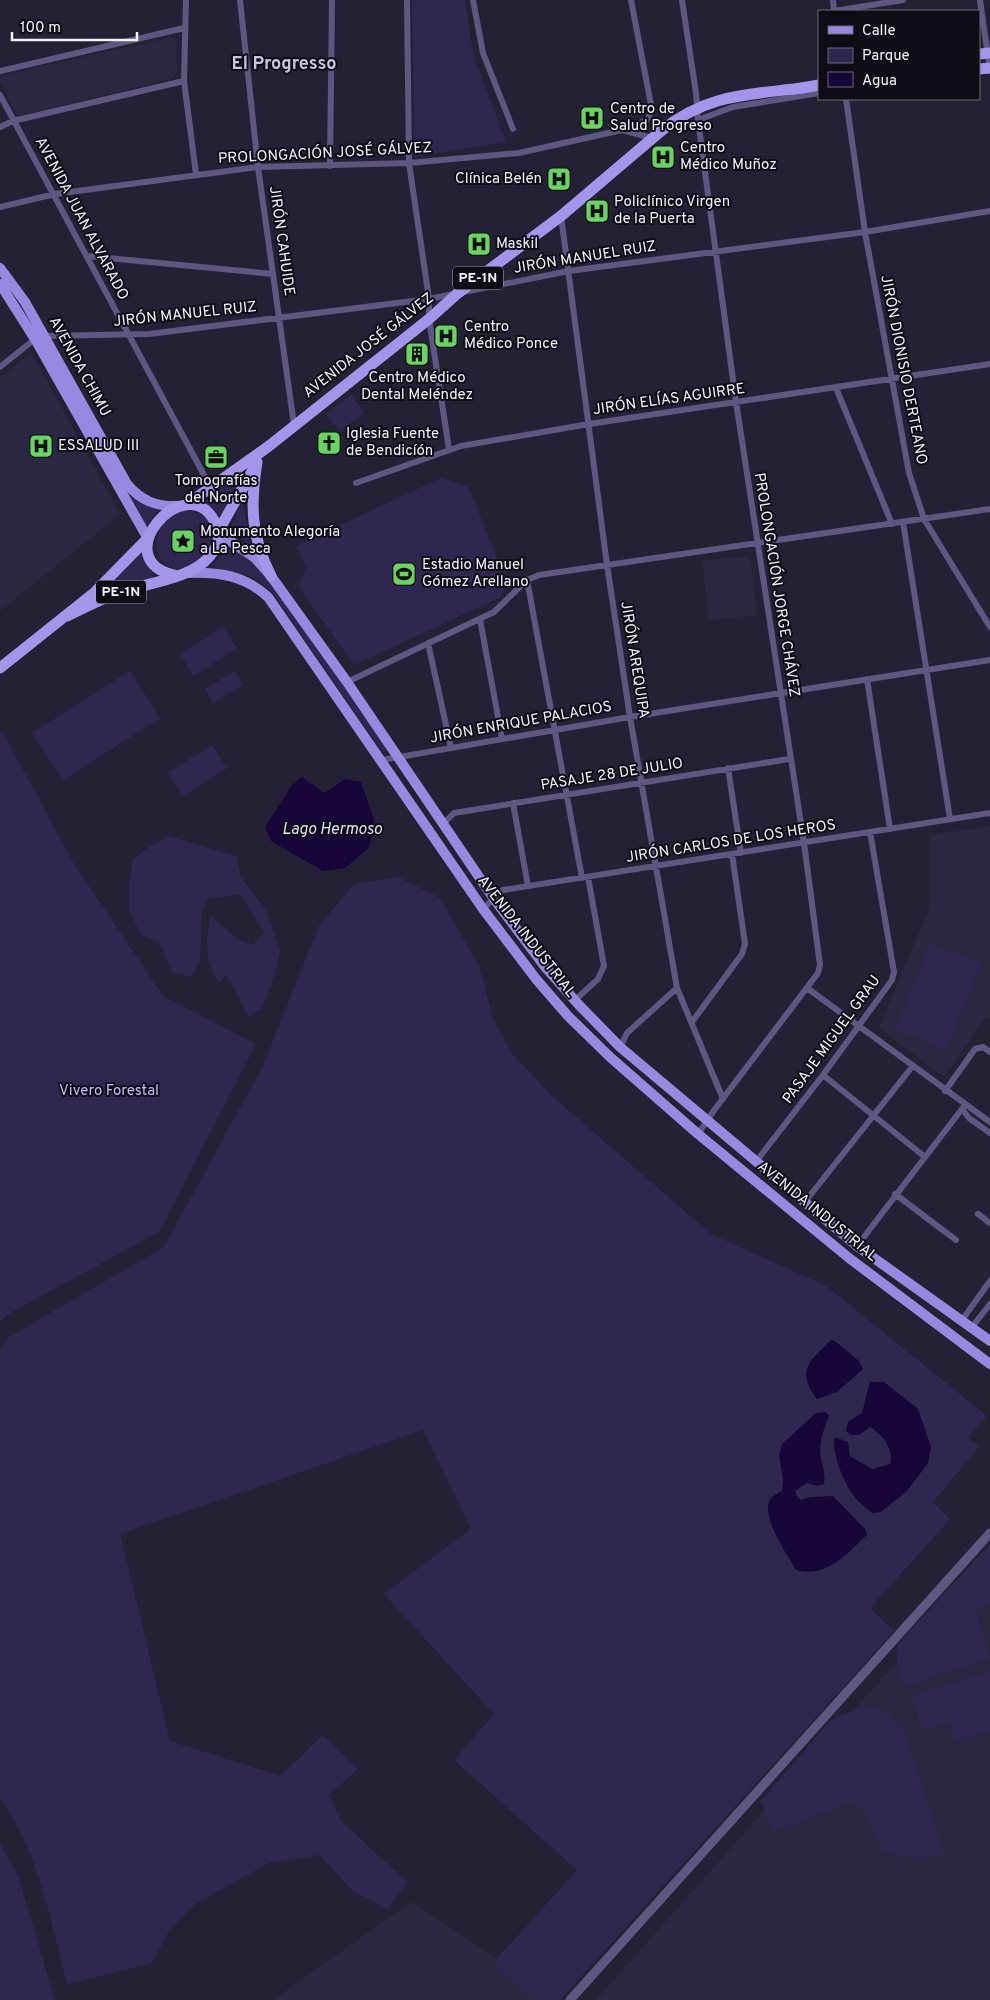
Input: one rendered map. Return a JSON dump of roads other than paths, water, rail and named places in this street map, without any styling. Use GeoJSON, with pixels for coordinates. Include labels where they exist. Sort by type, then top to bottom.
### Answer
{"type":"FeatureCollection","features":[{"type":"Feature","properties":{"kind":"highway","name":"AVENIDA JOSÉ GÁLVEZ"},"geometry":{"type":"LineString","coordinates":[[183,505],[211,488],[269,446],[429,319],[458,293],[561,216],[656,134],[682,116],[711,101],[818,85]]}},
{"type":"Feature","properties":{"kind":"highway","name":"AVENIDA JOSÉ GÁLVEZ"},"geometry":{"type":"LineString","coordinates":[[219,532],[257,462],[269,446]]}},
{"type":"Feature","properties":{"kind":"highway"},"geometry":{"type":"LineString","coordinates":[[257,462],[254,492],[254,531],[260,552],[271,576]]}},
{"type":"Feature","properties":{"kind":"highway"},"geometry":{"type":"LineString","coordinates":[[183,505],[195,505],[208,512],[219,532]]}},
{"type":"Feature","properties":{"kind":"highway","name":"PE-1N"},"geometry":{"type":"LineString","coordinates":[[0,668],[67,616],[118,570],[147,539],[157,522],[183,505]]}},
{"type":"Feature","properties":{"kind":"highway","name":"PE-1N"},"geometry":{"type":"LineString","coordinates":[[67,616],[114,594],[183,574],[209,558],[217,545],[219,532]]}},
{"type":"Feature","properties":{"kind":"highway","name":"PE-1N"},"geometry":{"type":"LineString","coordinates":[[147,539],[147,549],[156,566],[162,571],[183,574]]}},
{"type":"Feature","properties":{"kind":"main road","name":"AVENIDA CHIMU"},"geometry":{"type":"LineString","coordinates":[[0,268],[8,293]]}},
{"type":"Feature","properties":{"kind":"main road","name":"AVENIDA CHIMU"},"geometry":{"type":"LineString","coordinates":[[0,284],[39,337],[133,491],[155,505],[183,505]]}},
{"type":"Feature","properties":{"kind":"main road","name":"AVENIDA CHIMU"},"geometry":{"type":"LineString","coordinates":[[39,337],[147,539]]}},
{"type":"Feature","properties":{"kind":"main road","name":"AVENIDA INDUSTRIAL"},"geometry":{"type":"LineString","coordinates":[[219,532],[254,557],[271,576],[444,823],[494,899],[546,968],[574,1000],[620,1047],[755,1163],[857,1246],[990,1341]]}},
{"type":"Feature","properties":{"kind":"main road","name":"AVENIDA INDUSTRIAL"},"geometry":{"type":"LineString","coordinates":[[183,574],[230,575],[256,586],[268,597],[382,760],[482,909],[536,979],[568,1016],[610,1058],[698,1134],[849,1258],[990,1364]]}},
{"type":"Feature","properties":{"kind":"street"},"geometry":{"type":"LineString","coordinates":[[186,0],[184,81],[196,174]]}},
{"type":"Feature","properties":{"kind":"street","name":"JIRÓN CAHUIDE"},"geometry":{"type":"LineString","coordinates":[[240,0],[258,167],[294,425]]}},
{"type":"Feature","properties":{"kind":"street"},"geometry":{"type":"LineString","coordinates":[[330,166],[332,0]]}},
{"type":"Feature","properties":{"kind":"street"},"geometry":{"type":"LineString","coordinates":[[407,0],[409,163],[429,299],[429,319],[449,449]]}},
{"type":"Feature","properties":{"kind":"street"},"geometry":{"type":"LineString","coordinates":[[473,0],[488,70],[513,128]]}},
{"type":"Feature","properties":{"kind":"street","name":"PROLONGACIÓN JOSÉ GÁLVEZ"},"geometry":{"type":"LineString","coordinates":[[0,207],[55,194],[258,167],[409,163],[519,153],[622,130],[647,120],[651,116],[652,110],[631,0]]}},
{"type":"Feature","properties":{"kind":"street","name":"PROLONGACIÓN JORGE CHÁVEZ"},"geometry":{"type":"LineString","coordinates":[[682,0],[736,402],[789,759],[804,843],[820,965],[818,973],[722,1098],[698,1134]]}},
{"type":"Feature","properties":{"kind":"street"},"geometry":{"type":"LineString","coordinates":[[840,10],[903,0]]}},
{"type":"Feature","properties":{"kind":"street"},"geometry":{"type":"LineString","coordinates":[[980,0],[985,53],[990,69]]}},
{"type":"Feature","properties":{"kind":"street"},"geometry":{"type":"LineString","coordinates":[[0,72],[184,28]]}},
{"type":"Feature","properties":{"kind":"street"},"geometry":{"type":"LineString","coordinates":[[0,127],[13,121],[184,81]]}},
{"type":"Feature","properties":{"kind":"street"},"geometry":{"type":"LineString","coordinates":[[698,120],[733,107],[818,93]]}},
{"type":"Feature","properties":{"kind":"street","name":"AVENIDA JUAN ALVARADO"},"geometry":{"type":"LineString","coordinates":[[0,95],[55,194],[211,488]]}},
{"type":"Feature","properties":{"kind":"street","name":"JIRÓN DIONISIO DERTEANO"},"geometry":{"type":"LineString","coordinates":[[846,100],[865,232],[909,472],[924,519],[990,626]]}},
{"type":"Feature","properties":{"kind":"street","name":"PROLONGACIÓN JOSÉ GÁLVEZ"},"geometry":{"type":"LineString","coordinates":[[622,130],[656,134]]}},
{"type":"Feature","properties":{"kind":"street","name":"JIRÓN MANUEL RUIZ"},"geometry":{"type":"LineString","coordinates":[[39,337],[130,336],[429,299],[569,271],[865,232],[990,211]]}},
{"type":"Feature","properties":{"kind":"street","name":"JIRÓN AREQUIPA"},"geometry":{"type":"LineString","coordinates":[[561,216],[607,566],[630,717],[676,988],[692,1022],[722,1098]]}},
{"type":"Feature","properties":{"kind":"street"},"geometry":{"type":"LineString","coordinates":[[87,256],[273,274]]}},
{"type":"Feature","properties":{"kind":"street"},"geometry":{"type":"LineString","coordinates":[[0,367],[39,337]]}},
{"type":"Feature","properties":{"kind":"street","name":"JIRÓN ELÍAS AGUIRRE"},"geometry":{"type":"LineString","coordinates":[[356,483],[449,449],[589,424],[990,364]]}},
{"type":"Feature","properties":{"kind":"street"},"geometry":{"type":"LineString","coordinates":[[836,388],[892,524]]}},
{"type":"Feature","properties":{"kind":"street"},"geometry":{"type":"LineString","coordinates":[[346,682],[480,619],[507,601],[527,580],[539,575],[990,509]]}},
{"type":"Feature","properties":{"kind":"street"},"geometry":{"type":"LineString","coordinates":[[903,522],[950,819]]}},
{"type":"Feature","properties":{"kind":"street"},"geometry":{"type":"LineString","coordinates":[[527,580],[567,796],[604,966],[598,979],[574,1000]]}},
{"type":"Feature","properties":{"kind":"street"},"geometry":{"type":"LineString","coordinates":[[480,619],[502,739]]}},
{"type":"Feature","properties":{"kind":"street"},"geometry":{"type":"LineString","coordinates":[[428,643],[451,748]]}},
{"type":"Feature","properties":{"kind":"street","name":"JIRÓN ENRIQUE PALACIOS"},"geometry":{"type":"LineString","coordinates":[[382,760],[780,692],[990,660]]}},
{"type":"Feature","properties":{"kind":"street"},"geometry":{"type":"LineString","coordinates":[[867,679],[890,829]]}},
{"type":"Feature","properties":{"kind":"street","name":"PASAJE 28 DE JULIO"},"geometry":{"type":"LineString","coordinates":[[444,823],[454,813],[789,759]]}},
{"type":"Feature","properties":{"kind":"street"},"geometry":{"type":"LineString","coordinates":[[728,768],[741,853]]}},
{"type":"Feature","properties":{"kind":"street"},"geometry":{"type":"LineString","coordinates":[[513,803],[528,886]]}},
{"type":"Feature","properties":{"kind":"street","name":"JIRÓN CARLOS DE LOS HEROS"},"geometry":{"type":"LineString","coordinates":[[482,909],[503,890],[990,813]]}},
{"type":"Feature","properties":{"kind":"street","name":"PASAJE MIGUEL GRAU"},"geometry":{"type":"LineString","coordinates":[[755,1163],[860,1026],[892,980],[894,972],[870,832]]}},
{"type":"Feature","properties":{"kind":"street"},"geometry":{"type":"LineString","coordinates":[[692,1022],[742,954],[745,944],[732,854]]}},
{"type":"Feature","properties":{"kind":"street"},"geometry":{"type":"LineString","coordinates":[[620,1047],[627,1034],[676,988]]}},
{"type":"Feature","properties":{"kind":"street"},"geometry":{"type":"LineString","coordinates":[[807,988],[860,1026],[964,1107],[990,1122]]}},
{"type":"Feature","properties":{"kind":"street"},"geometry":{"type":"LineString","coordinates":[[945,1091],[975,1049],[984,1047],[990,1052]]}},
{"type":"Feature","properties":{"kind":"street"},"geometry":{"type":"LineString","coordinates":[[804,1202],[912,1067]]}},
{"type":"Feature","properties":{"kind":"street"},"geometry":{"type":"LineString","coordinates":[[823,1075],[925,1157]]}},
{"type":"Feature","properties":{"kind":"street"},"geometry":{"type":"LineString","coordinates":[[964,1107],[969,1118],[990,1133]]}},
{"type":"Feature","properties":{"kind":"street"},"geometry":{"type":"LineString","coordinates":[[857,1246],[895,1194],[964,1107]]}},
{"type":"Feature","properties":{"kind":"street"},"geometry":{"type":"LineString","coordinates":[[895,1194],[956,1240]]}},
{"type":"Feature","properties":{"kind":"street"},"geometry":{"type":"LineString","coordinates":[[978,1214],[990,1224]]}},
{"type":"Feature","properties":{"kind":"street"},"geometry":{"type":"LineString","coordinates":[[962,1320],[990,1281]]}},
{"type":"Feature","properties":{"kind":"street"},"geometry":{"type":"LineString","coordinates":[[972,1327],[990,1304]]}},
{"type":"Feature","properties":{"kind":"street"},"geometry":{"type":"LineString","coordinates":[[570,2000],[990,1532]]}},
{"type":"Feature","properties":{"kind":"water","name":"Lago Hermoso"},"geometry":{"type":"Polygon","coordinates":[[[302,777],[324,793],[345,779],[361,782],[374,820],[369,848],[345,868],[323,871],[271,841],[265,827],[292,785],[302,777]]]}},
{"type":"Feature","properties":{"kind":"water"},"geometry":{"type":"Polygon","coordinates":[[[831,1340],[835,1341],[859,1361],[863,1369],[837,1392],[817,1399],[810,1389],[806,1374],[808,1367],[817,1354],[831,1340]]]}},
{"type":"Feature","properties":{"kind":"water"},"geometry":{"type":"Polygon","coordinates":[[[870,1382],[884,1382],[918,1409],[931,1447],[928,1463],[907,1491],[881,1512],[872,1513],[850,1491],[836,1458],[834,1443],[835,1437],[848,1442],[850,1456],[872,1469],[890,1464],[889,1448],[875,1430],[870,1427],[859,1435],[850,1435],[846,1430],[848,1422],[862,1413],[870,1382]]]}},
{"type":"Feature","properties":{"kind":"water"},"geometry":{"type":"Polygon","coordinates":[[[826,1412],[829,1416],[820,1452],[824,1484],[817,1486],[807,1483],[796,1490],[796,1495],[801,1500],[810,1497],[833,1496],[866,1530],[867,1535],[836,1563],[827,1568],[807,1572],[796,1570],[781,1545],[771,1523],[768,1504],[772,1497],[782,1491],[783,1480],[779,1455],[782,1444],[816,1413],[826,1412]]]}},
{"type":"Feature","properties":{"kind":"place","name":"Centro de Salud Progreso"},"geometry":{"type":"Point","coordinates":[592,118]}},
{"type":"Feature","properties":{"kind":"place","name":"Centro Médico Muñoz"},"geometry":{"type":"Point","coordinates":[663,157]}},
{"type":"Feature","properties":{"kind":"place","name":"Clínica Belén"},"geometry":{"type":"Point","coordinates":[559,179]}},
{"type":"Feature","properties":{"kind":"place","name":"Policlínico Virgen de la Puerta"},"geometry":{"type":"Point","coordinates":[597,211]}},
{"type":"Feature","properties":{"kind":"place","name":"Maskil"},"geometry":{"type":"Point","coordinates":[479,244]}},
{"type":"Feature","properties":{"kind":"place","name":"Centro Médico Ponce"},"geometry":{"type":"Point","coordinates":[446,336]}},
{"type":"Feature","properties":{"kind":"place","name":"Centro Médico Dental Meléndez"},"geometry":{"type":"Point","coordinates":[417,354]}},
{"type":"Feature","properties":{"kind":"place","name":"Iglesia Fuente de Bendicíón"},"geometry":{"type":"Point","coordinates":[329,443]}},
{"type":"Feature","properties":{"kind":"place","name":"ESSALUD III"},"geometry":{"type":"Point","coordinates":[41,446]}},
{"type":"Feature","properties":{"kind":"place","name":"Tomografías del Norte"},"geometry":{"type":"Point","coordinates":[216,457]}},
{"type":"Feature","properties":{"kind":"place","name":"Monumento Alegoría a La Pesca"},"geometry":{"type":"Point","coordinates":[183,541]}},
{"type":"Feature","properties":{"kind":"place","name":"Estadio Manuel Gómez Arellano"},"geometry":{"type":"Point","coordinates":[404,574]}},
{"type":"Feature","properties":{"kind":"district","name":"El Progresso"},"geometry":{"type":"Point","coordinates":[284,64]}},
{"type":"Feature","properties":{"kind":"park label","name":"Vivero Forestal"},"geometry":{"type":"Point","coordinates":[109,1091]}}]}
